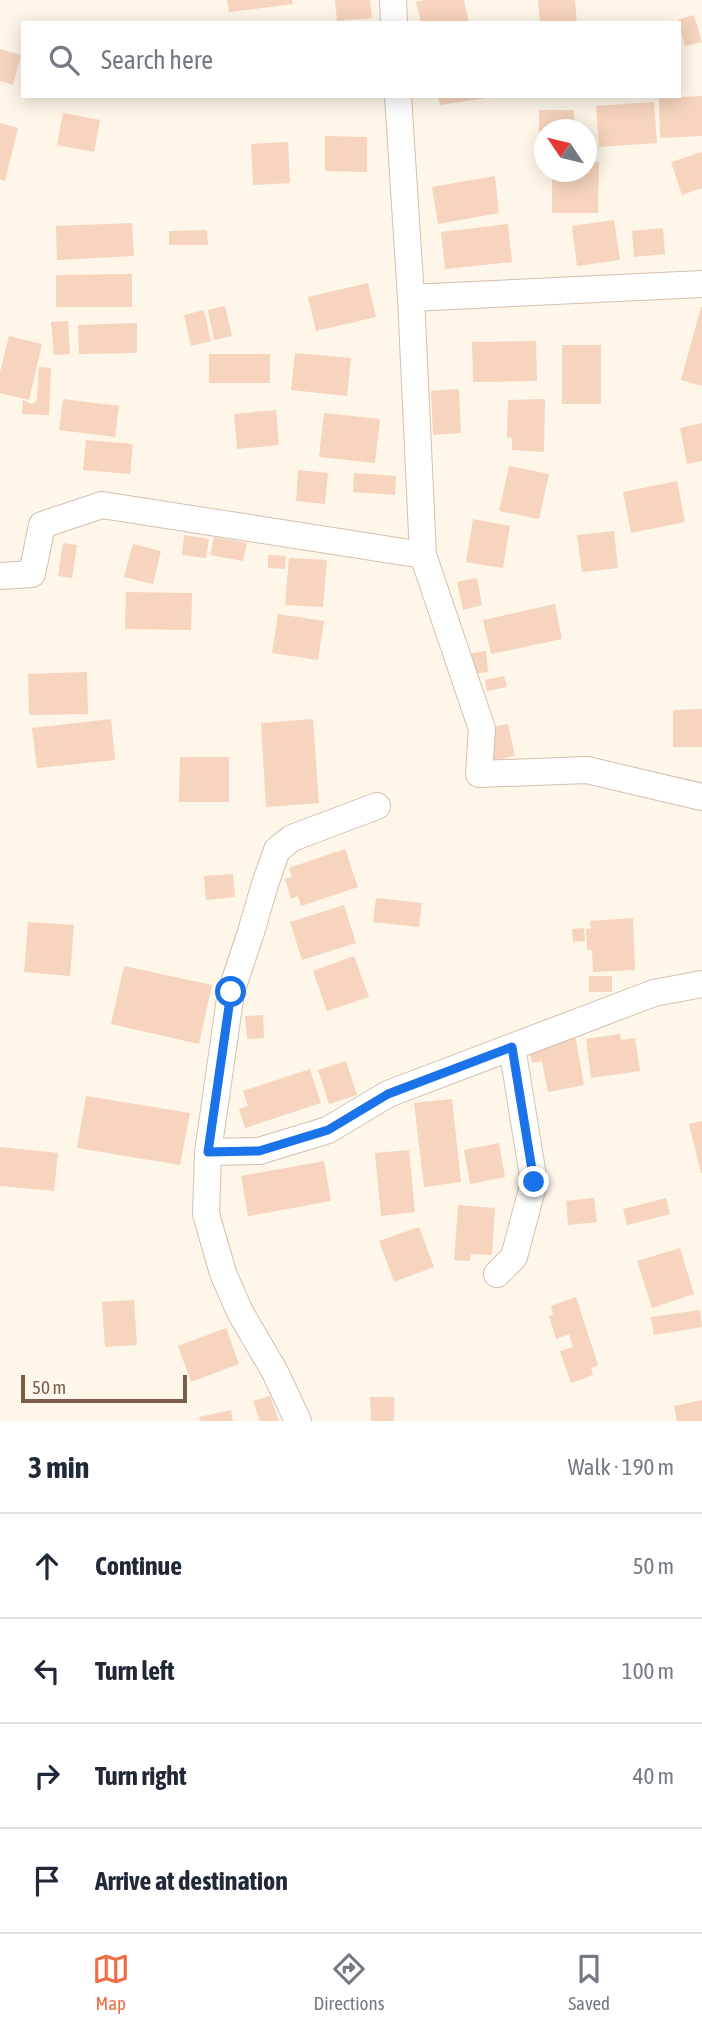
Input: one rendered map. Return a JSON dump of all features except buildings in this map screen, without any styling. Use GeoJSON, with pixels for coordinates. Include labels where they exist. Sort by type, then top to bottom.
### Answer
{"type":"FeatureCollection","features":[{"type":"Feature","properties":{"kind":"street"},"geometry":{"type":"LineString","coordinates":[[393,0],[394,21]]}},
{"type":"Feature","properties":{"kind":"street"},"geometry":{"type":"LineString","coordinates":[[398,98],[423,555],[482,729],[479,774],[587,770],[702,797]]}},
{"type":"Feature","properties":{"kind":"street"},"geometry":{"type":"LineString","coordinates":[[411,298],[702,284]]}},
{"type":"Feature","properties":{"kind":"street"},"geometry":{"type":"LineString","coordinates":[[0,576],[32,574],[42,525],[102,505],[423,555]]}},
{"type":"Feature","properties":{"kind":"street"},"geometry":{"type":"LineString","coordinates":[[298,1421],[275,1372],[240,1312],[223,1273],[206,1214],[208,1152],[231,992],[277,850],[292,838],[377,806]]}},
{"type":"Feature","properties":{"kind":"street"},"geometry":{"type":"LineString","coordinates":[[208,1152],[259,1151],[328,1130],[388,1094],[654,993],[702,984]]}},
{"type":"Feature","properties":{"kind":"street"},"geometry":{"type":"LineString","coordinates":[[497,1274],[514,1257],[534,1182],[512,1047]]}},
{"type":"Feature","properties":{"kind":"route"},"geometry":{"type":"LineString","coordinates":[[231,992],[208,1152],[259,1151],[328,1130],[388,1094],[512,1047],[534,1182]]}}]}
